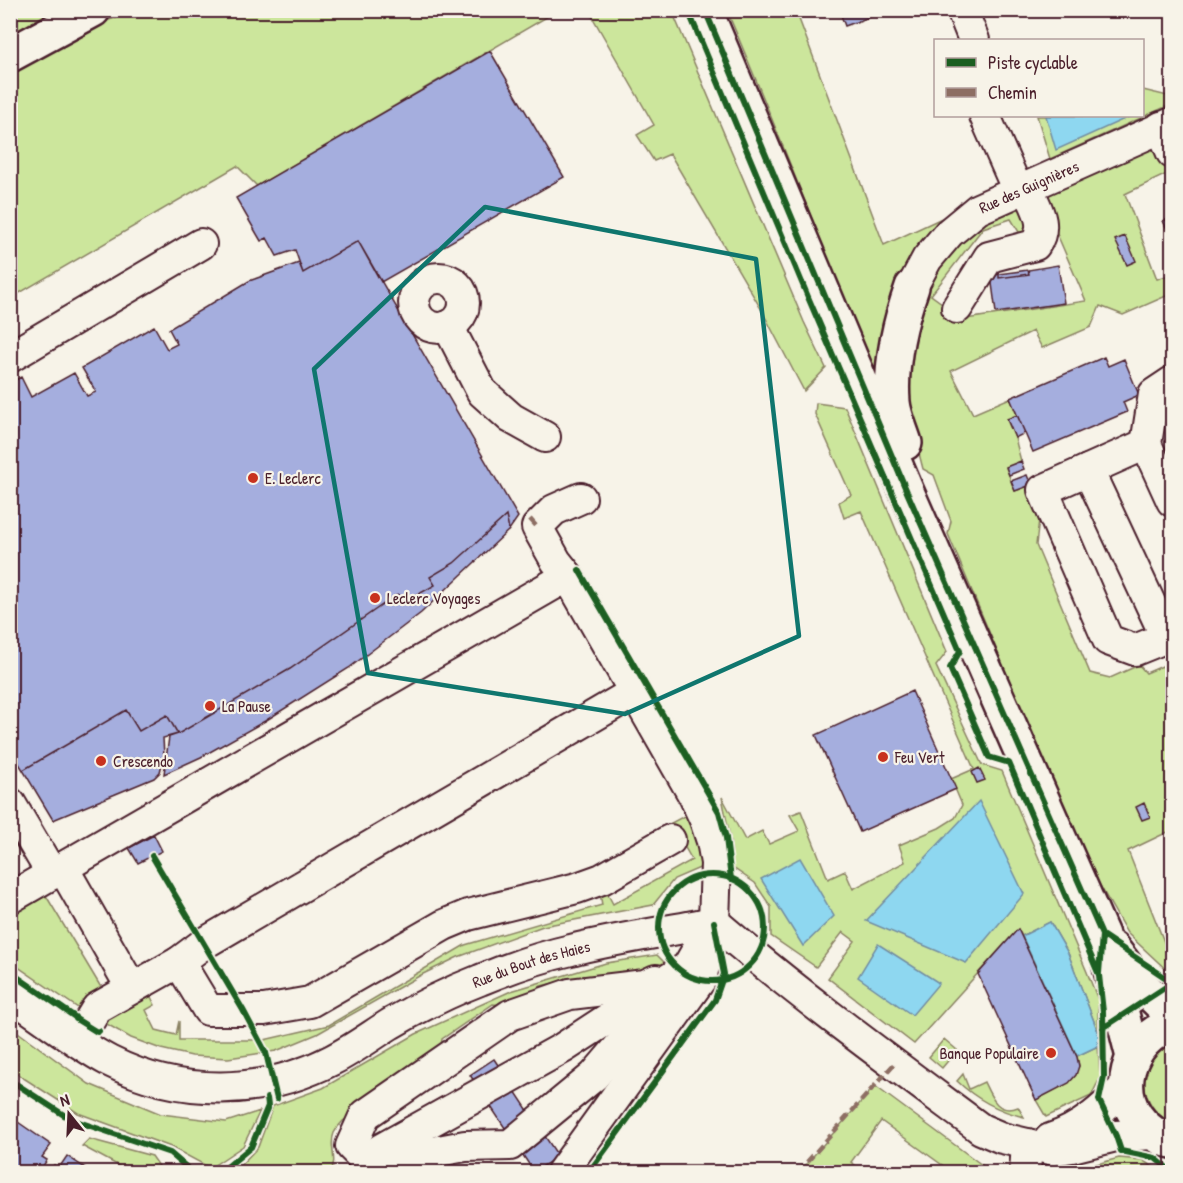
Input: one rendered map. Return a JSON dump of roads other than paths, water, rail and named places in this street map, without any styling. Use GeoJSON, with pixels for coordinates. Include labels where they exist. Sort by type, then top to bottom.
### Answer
{"type":"FeatureCollection","features":[{"type":"Feature","properties":{"kind":"main road"},"geometry":{"type":"LineString","coordinates":[[10,55],[93,10]]}},
{"type":"Feature","properties":{"kind":"main road"},"geometry":{"type":"LineString","coordinates":[[705,10],[907,492],[1102,935],[1130,1071],[1134,1114],[1167,1141]]}},
{"type":"Feature","properties":{"kind":"main road"},"geometry":{"type":"LineString","coordinates":[[907,492],[908,454],[893,404],[893,357],[900,322],[912,286]]}},
{"type":"Feature","properties":{"kind":"main road"},"geometry":{"type":"LineString","coordinates":[[1102,935],[1138,982],[1173,1015]]}},
{"type":"Feature","properties":{"kind":"main road"},"geometry":{"type":"LineString","coordinates":[[1130,1071],[1145,1040],[1161,1029],[1173,1025]]}},
{"type":"Feature","properties":{"kind":"street"},"geometry":{"type":"LineString","coordinates":[[962,10],[974,39]]}},
{"type":"Feature","properties":{"kind":"street"},"geometry":{"type":"LineString","coordinates":[[957,308],[989,257],[1035,244],[1043,228],[986,117]]}},
{"type":"Feature","properties":{"kind":"street","name":"Rue des Guignières"},"geometry":{"type":"LineString","coordinates":[[912,286],[927,259],[941,242],[978,209],[1023,189],[1169,134]]}},
{"type":"Feature","properties":{"kind":"street"},"geometry":{"type":"LineString","coordinates":[[10,357],[201,244]]}},
{"type":"Feature","properties":{"kind":"street"},"geometry":{"type":"LineString","coordinates":[[448,326],[482,392],[511,418],[545,437]]}},
{"type":"Feature","properties":{"kind":"street"},"geometry":{"type":"LineString","coordinates":[[1173,382],[1154,394],[1146,444],[1173,501]]}},
{"type":"Feature","properties":{"kind":"street"},"geometry":{"type":"LineString","coordinates":[[1089,470],[1169,636],[1135,650],[1108,640],[1043,490],[1146,444]]}},
{"type":"Feature","properties":{"kind":"street"},"geometry":{"type":"LineString","coordinates":[[562,1173],[701,979],[714,922],[716,863],[705,820],[694,796],[568,576],[556,561],[537,527],[554,510],[581,498]]}},
{"type":"Feature","properties":{"kind":"street"},"geometry":{"type":"LineString","coordinates":[[10,898],[568,576]]}},
{"type":"Feature","properties":{"kind":"street"},"geometry":{"type":"LineString","coordinates":[[77,1041],[97,1008],[179,962],[203,944],[633,693]]}},
{"type":"Feature","properties":{"kind":"street"},"geometry":{"type":"LineString","coordinates":[[10,803],[57,871],[131,987]]}},
{"type":"Feature","properties":{"kind":"street"},"geometry":{"type":"LineString","coordinates":[[179,962],[208,1010],[264,1010],[310,1002],[444,924],[468,915],[535,899],[602,879],[670,840]]}},
{"type":"Feature","properties":{"kind":"street"},"geometry":{"type":"LineString","coordinates":[[358,1165],[465,1146],[510,1145],[594,1076],[687,968],[714,922]]}},
{"type":"Feature","properties":{"kind":"street"},"geometry":{"type":"LineString","coordinates":[[714,922],[748,952],[859,1038],[981,1129],[1002,1138],[1026,1158]]}},
{"type":"Feature","properties":{"kind":"street","name":"Rue du Bout des Haies"},"geometry":{"type":"LineString","coordinates":[[10,995],[77,1041],[109,1060],[142,1075],[178,1085],[218,1089],[264,1084],[306,1072],[325,1064],[392,1023],[445,995],[521,965],[568,950],[714,922]]}},
{"type":"Feature","properties":{"kind":"street"},"geometry":{"type":"LineString","coordinates":[[358,1165],[381,1149],[562,1048],[687,968]]}},
{"type":"Feature","properties":{"kind":"street"},"geometry":{"type":"LineString","coordinates":[[358,1165],[366,1115],[510,1015],[570,994],[645,985],[687,968]]}},
{"type":"Feature","properties":{"kind":"street"},"geometry":{"type":"LineString","coordinates":[[1026,1158],[1104,1109],[1130,1071]]}},
{"type":"Feature","properties":{"kind":"street"},"geometry":{"type":"LineString","coordinates":[[1026,1158],[1116,1136],[1167,1141]]}},
{"type":"Feature","properties":{"kind":"water"},"geometry":{"type":"Polygon","coordinates":[[[1046,117],[1129,117],[1056,150],[1046,117]]]}},
{"type":"Feature","properties":{"kind":"water"},"geometry":{"type":"Polygon","coordinates":[[[979,801],[1024,894],[966,963],[866,921],[979,801]]]}},
{"type":"Feature","properties":{"kind":"water"},"geometry":{"type":"Polygon","coordinates":[[[800,858],[834,916],[803,946],[761,879],[800,858]]]}},
{"type":"Feature","properties":{"kind":"water"},"geometry":{"type":"Polygon","coordinates":[[[1050,922],[1068,953],[1098,1032],[1098,1046],[1077,1056],[1022,936],[1050,922]]]}},
{"type":"Feature","properties":{"kind":"water"},"geometry":{"type":"Polygon","coordinates":[[[878,944],[939,983],[912,1015],[858,977],[878,944]]]}},
{"type":"Feature","properties":{"kind":"place","name":"E. Leclerc"},"geometry":{"type":"Point","coordinates":[253,478]}},
{"type":"Feature","properties":{"kind":"place","name":"Leclerc Voyages"},"geometry":{"type":"Point","coordinates":[375,598]}},
{"type":"Feature","properties":{"kind":"place","name":"La Pause"},"geometry":{"type":"Point","coordinates":[210,706]}},
{"type":"Feature","properties":{"kind":"place","name":"Feu Vert"},"geometry":{"type":"Point","coordinates":[883,757]}},
{"type":"Feature","properties":{"kind":"place","name":"Crescendo"},"geometry":{"type":"Point","coordinates":[101,761]}},
{"type":"Feature","properties":{"kind":"place","name":"Banque Populaire"},"geometry":{"type":"Point","coordinates":[1051,1053]}}]}
